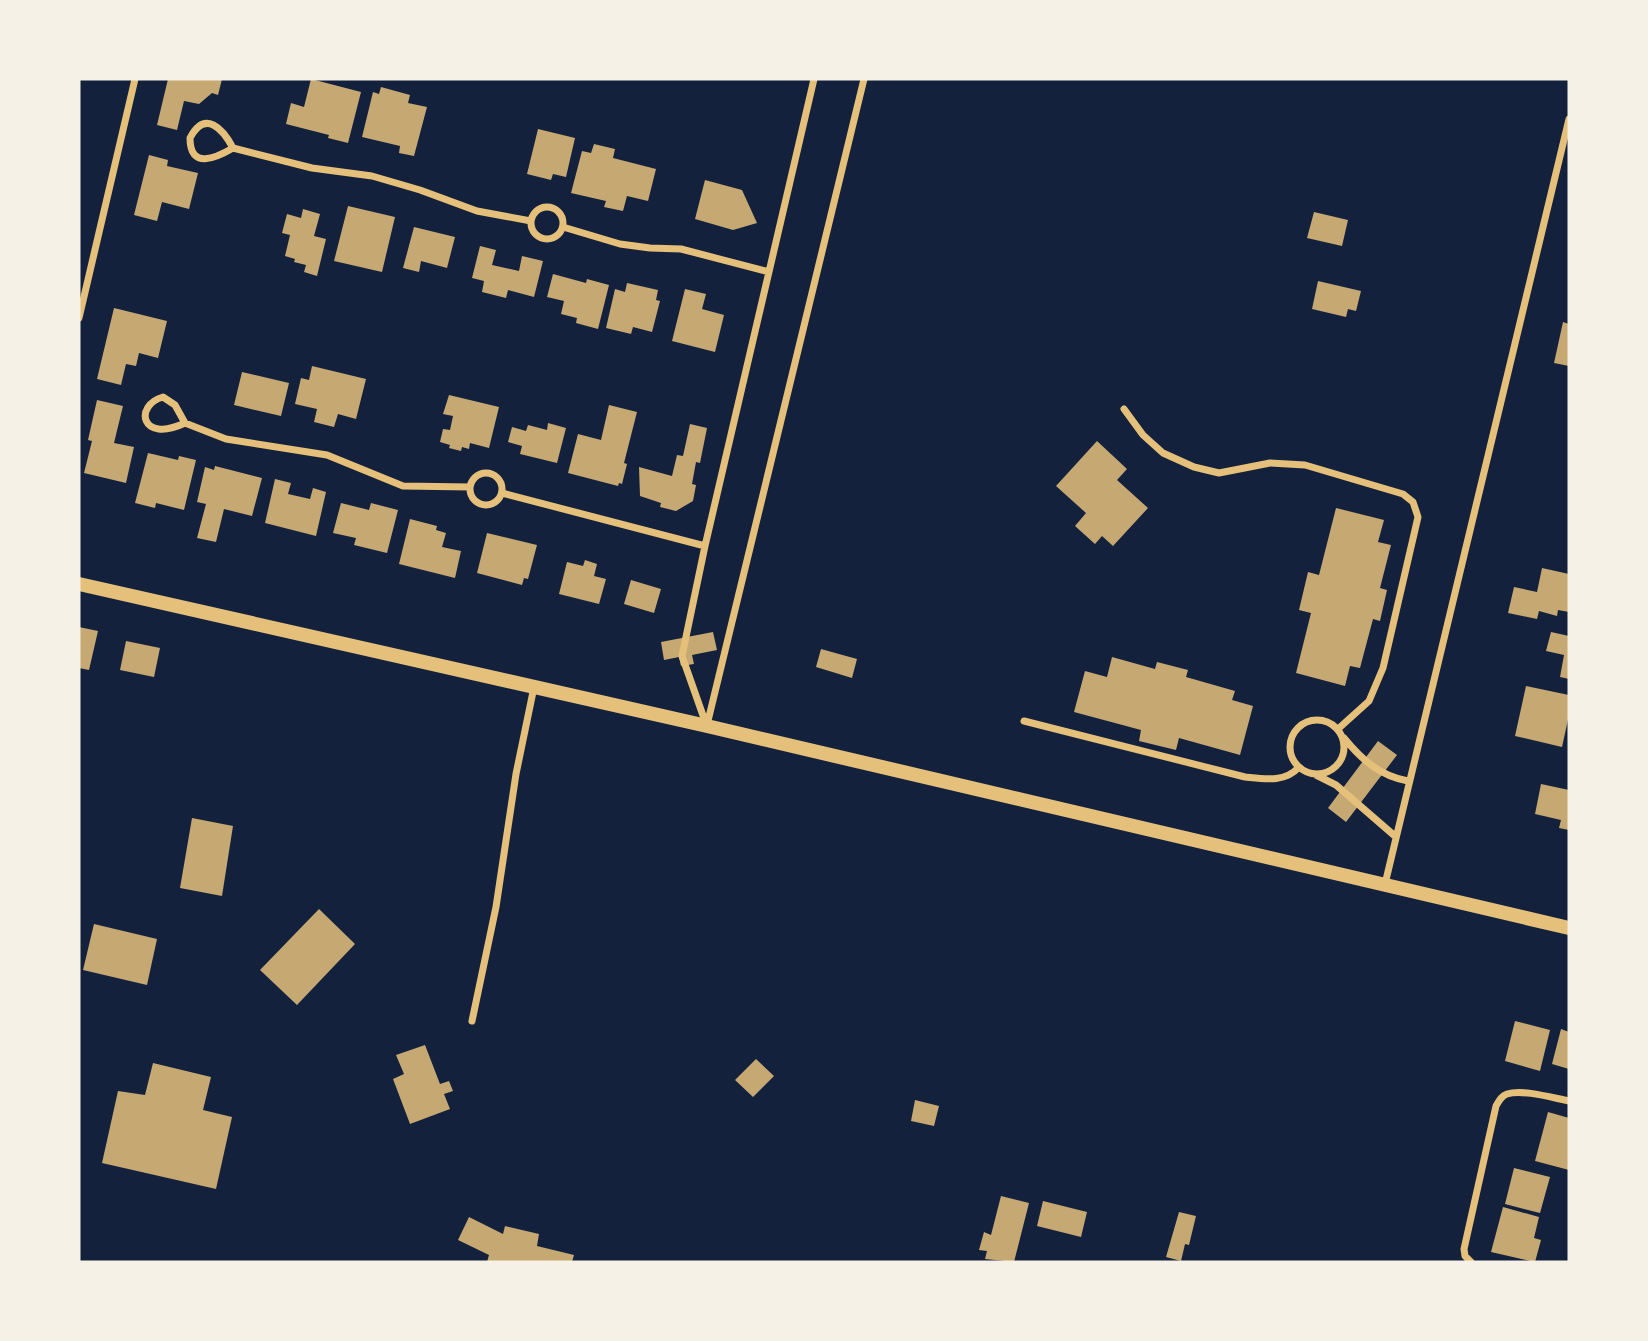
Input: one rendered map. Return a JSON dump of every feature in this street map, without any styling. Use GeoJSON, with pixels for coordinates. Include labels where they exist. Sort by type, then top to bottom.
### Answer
{"type":"FeatureCollection","features":[{"type":"Feature","properties":{"kind":"main road"},"geometry":{"type":"LineString","coordinates":[[79,584],[707,726],[1569,928]]}},
{"type":"Feature","properties":{"kind":"street"},"geometry":{"type":"LineString","coordinates":[[79,318],[135,79]]}},
{"type":"Feature","properties":{"kind":"street"},"geometry":{"type":"LineString","coordinates":[[707,726],[682,656],[705,546],[814,79]]}},
{"type":"Feature","properties":{"kind":"street"},"geometry":{"type":"LineString","coordinates":[[707,726],[864,79]]}},
{"type":"Feature","properties":{"kind":"street"},"geometry":{"type":"LineString","coordinates":[[1385,884],[1569,119]]}},
{"type":"Feature","properties":{"kind":"street"},"geometry":{"type":"LineString","coordinates":[[233,148],[227,137],[213,124],[205,123],[199,126],[190,138],[193,152],[197,157],[205,159],[213,159],[233,148],[323,171],[372,176],[477,211],[531,221]]}},
{"type":"Feature","properties":{"kind":"street"},"geometry":{"type":"LineString","coordinates":[[550,207],[560,212],[563,227],[552,239],[541,238],[533,231],[531,221],[540,208],[550,207]]}},
{"type":"Feature","properties":{"kind":"street"},"geometry":{"type":"LineString","coordinates":[[563,227],[620,244],[681,249],[769,272]]}},
{"type":"Feature","properties":{"kind":"street"},"geometry":{"type":"LineString","coordinates":[[185,423],[165,431],[151,428],[147,422],[147,408],[156,399],[163,397],[175,405],[185,423],[226,439],[327,455],[402,486],[470,487]]}},
{"type":"Feature","properties":{"kind":"street"},"geometry":{"type":"LineString","coordinates":[[1124,409],[1143,435],[1163,453],[1194,467],[1219,473],[1270,463],[1305,465],[1403,494],[1413,502],[1418,517],[1383,668],[1369,701],[1338,729]]}},
{"type":"Feature","properties":{"kind":"street"},"geometry":{"type":"LineString","coordinates":[[489,473],[501,482],[502,493],[496,502],[486,506],[475,502],[470,487],[474,477],[489,473]]}},
{"type":"Feature","properties":{"kind":"street"},"geometry":{"type":"LineString","coordinates":[[502,493],[705,546]]}},
{"type":"Feature","properties":{"kind":"street"},"geometry":{"type":"LineString","coordinates":[[472,1020],[496,907],[516,774],[534,687]]}},
{"type":"Feature","properties":{"kind":"street"},"geometry":{"type":"LineString","coordinates":[[1024,720],[1245,777],[1271,779],[1292,775],[1298,767]]}},
{"type":"Feature","properties":{"kind":"street"},"geometry":{"type":"LineString","coordinates":[[1315,774],[1333,770],[1339,764],[1345,746],[1338,729],[1323,720],[1305,722],[1293,734],[1290,752],[1298,767],[1336,785],[1396,836]]}},
{"type":"Feature","properties":{"kind":"street"},"geometry":{"type":"LineString","coordinates":[[1342,737],[1358,755],[1390,778],[1408,781]]}},
{"type":"Feature","properties":{"kind":"street"},"geometry":{"type":"LineString","coordinates":[[1471,1262],[1465,1256],[1464,1249],[1496,1106],[1507,1094],[1538,1095],[1569,1101]]}},
{"type":"Feature","properties":{"kind":"building"},"geometry":{"type":"Polygon","coordinates":[[[168,79],[222,79],[218,95],[212,93],[199,104],[184,101],[177,130],[157,125],[168,79]]]}},
{"type":"Feature","properties":{"kind":"building"},"geometry":{"type":"Polygon","coordinates":[[[311,79],[361,92],[348,143],[286,124],[291,103],[304,107],[311,79]]]}},
{"type":"Feature","properties":{"kind":"building"},"geometry":{"type":"Polygon","coordinates":[[[381,87],[410,95],[408,103],[427,107],[414,156],[399,153],[400,146],[362,137],[373,92],[379,94],[381,87]]]}},
{"type":"Feature","properties":{"kind":"building"},"geometry":{"type":"Polygon","coordinates":[[[538,129],[575,138],[566,177],[553,174],[551,180],[527,174],[538,129]]]}},
{"type":"Feature","properties":{"kind":"building"},"geometry":{"type":"Polygon","coordinates":[[[594,144],[615,149],[613,158],[656,169],[648,201],[627,196],[623,211],[604,207],[606,201],[571,193],[582,151],[591,153],[594,144]]]}},
{"type":"Feature","properties":{"kind":"building"},"geometry":{"type":"Polygon","coordinates":[[[149,155],[168,160],[167,166],[198,173],[189,209],[162,202],[157,221],[134,215],[149,155]]]}},
{"type":"Feature","properties":{"kind":"building"},"geometry":{"type":"Polygon","coordinates":[[[705,180],[742,190],[757,223],[733,230],[695,219],[705,180]]]}},
{"type":"Feature","properties":{"kind":"building"},"geometry":{"type":"Polygon","coordinates":[[[348,206],[395,217],[382,272],[334,261],[348,206]]]}},
{"type":"Feature","properties":{"kind":"building"},"geometry":{"type":"Polygon","coordinates":[[[303,209],[320,214],[314,236],[326,239],[317,276],[304,272],[306,265],[285,256],[290,235],[282,233],[287,214],[301,218],[303,209]]]}},
{"type":"Feature","properties":{"kind":"building"},"geometry":{"type":"Polygon","coordinates":[[[1314,212],[1348,220],[1342,246],[1307,238],[1314,212]]]}},
{"type":"Feature","properties":{"kind":"building"},"geometry":{"type":"Polygon","coordinates":[[[414,227],[455,237],[447,268],[421,261],[419,272],[403,268],[414,227]]]}},
{"type":"Feature","properties":{"kind":"building"},"geometry":{"type":"Polygon","coordinates":[[[480,246],[496,250],[492,265],[519,271],[522,256],[543,261],[534,297],[508,290],[506,298],[482,292],[484,281],[472,278],[480,246]]]}},
{"type":"Feature","properties":{"kind":"building"},"geometry":{"type":"Polygon","coordinates":[[[553,274],[586,283],[587,279],[609,285],[598,329],[576,323],[577,318],[561,314],[564,301],[547,297],[553,274]]]}},
{"type":"Feature","properties":{"kind":"building"},"geometry":{"type":"Polygon","coordinates":[[[1318,281],[1361,291],[1356,311],[1348,309],[1346,317],[1312,309],[1318,281]]]}},
{"type":"Feature","properties":{"kind":"building"},"geometry":{"type":"Polygon","coordinates":[[[627,283],[658,290],[656,300],[660,301],[652,332],[633,327],[631,334],[606,328],[615,289],[625,292],[627,283]]]}},
{"type":"Feature","properties":{"kind":"building"},"geometry":{"type":"Polygon","coordinates":[[[685,289],[706,294],[702,309],[724,315],[715,352],[672,341],[685,289]]]}},
{"type":"Feature","properties":{"kind":"building"},"geometry":{"type":"Polygon","coordinates":[[[114,308],[167,321],[158,358],[139,353],[136,366],[126,364],[121,385],[97,379],[114,308]]]}},
{"type":"Feature","properties":{"kind":"building"},"geometry":{"type":"Polygon","coordinates":[[[1563,322],[1569,324],[1569,366],[1554,363],[1563,322]]]}},
{"type":"Feature","properties":{"kind":"building"},"geometry":{"type":"Polygon","coordinates":[[[312,366],[366,379],[356,419],[338,414],[334,427],[314,422],[317,409],[295,404],[301,378],[309,380],[312,366]]]}},
{"type":"Feature","properties":{"kind":"building"},"geometry":{"type":"Polygon","coordinates":[[[242,372],[289,383],[281,416],[234,405],[242,372]]]}},
{"type":"Feature","properties":{"kind":"building"},"geometry":{"type":"Polygon","coordinates":[[[449,395],[499,407],[489,448],[470,443],[469,449],[462,447],[461,451],[440,442],[443,429],[450,430],[453,416],[443,414],[449,395]]]}},
{"type":"Feature","properties":{"kind":"building"},"geometry":{"type":"Polygon","coordinates":[[[97,400],[123,406],[114,443],[134,447],[126,483],[84,473],[92,441],[88,440],[97,400]]]}},
{"type":"Feature","properties":{"kind":"building"},"geometry":{"type":"Polygon","coordinates":[[[609,405],[637,412],[624,463],[627,464],[622,484],[619,483],[618,486],[568,473],[578,434],[601,440],[609,405]]]}},
{"type":"Feature","properties":{"kind":"building"},"geometry":{"type":"Polygon","coordinates":[[[548,423],[566,428],[557,463],[520,454],[522,446],[508,442],[512,427],[526,431],[528,425],[547,430],[548,423]]]}},
{"type":"Feature","properties":{"kind":"building"},"geometry":{"type":"Polygon","coordinates":[[[690,424],[707,428],[700,463],[696,462],[692,484],[696,485],[693,501],[676,511],[660,507],[661,503],[640,496],[639,467],[672,476],[677,455],[683,456],[690,424]]]}},
{"type":"Feature","properties":{"kind":"building"},"geometry":{"type":"Polygon","coordinates":[[[1097,441],[1127,469],[1117,480],[1148,508],[1113,546],[1102,536],[1095,544],[1075,526],[1086,513],[1056,486],[1097,441]]]}},
{"type":"Feature","properties":{"kind":"building"},"geometry":{"type":"Polygon","coordinates":[[[148,453],[178,460],[179,456],[196,460],[184,510],[156,503],[155,508],[135,503],[148,453]]]}},
{"type":"Feature","properties":{"kind":"building"},"geometry":{"type":"Polygon","coordinates":[[[215,466],[262,478],[252,516],[224,509],[216,542],[197,538],[206,504],[197,502],[205,467],[214,470],[215,466]]]}},
{"type":"Feature","properties":{"kind":"building"},"geometry":{"type":"Polygon","coordinates":[[[275,479],[291,483],[288,494],[310,499],[313,488],[326,492],[316,536],[265,523],[275,479]]]}},
{"type":"Feature","properties":{"kind":"building"},"geometry":{"type":"Polygon","coordinates":[[[341,503],[369,510],[371,503],[398,510],[387,553],[354,545],[356,538],[333,533],[341,503]]]}},
{"type":"Feature","properties":{"kind":"building"},"geometry":{"type":"Polygon","coordinates":[[[1336,508],[1384,520],[1378,542],[1391,545],[1380,588],[1387,590],[1380,621],[1373,619],[1360,668],[1350,666],[1345,686],[1296,673],[1311,613],[1299,610],[1308,572],[1319,575],[1336,508]]]}},
{"type":"Feature","properties":{"kind":"building"},"geometry":{"type":"Polygon","coordinates":[[[410,519],[437,526],[436,530],[446,533],[442,547],[461,551],[455,578],[399,564],[410,519]]]}},
{"type":"Feature","properties":{"kind":"building"},"geometry":{"type":"Polygon","coordinates":[[[487,533],[537,545],[528,579],[524,578],[522,585],[477,573],[487,533]]]}},
{"type":"Feature","properties":{"kind":"building"},"geometry":{"type":"Polygon","coordinates":[[[585,560],[597,564],[594,576],[606,579],[599,604],[559,594],[567,562],[583,566],[585,560]]]}},
{"type":"Feature","properties":{"kind":"building"},"geometry":{"type":"Polygon","coordinates":[[[1542,568],[1569,574],[1569,612],[1558,610],[1557,616],[1539,611],[1537,619],[1508,613],[1514,587],[1537,592],[1542,568]]]}},
{"type":"Feature","properties":{"kind":"building"},"geometry":{"type":"Polygon","coordinates":[[[631,580],[661,589],[654,613],[624,604],[631,580]]]}},
{"type":"Feature","properties":{"kind":"building"},"geometry":{"type":"Polygon","coordinates":[[[79,627],[98,631],[89,670],[79,668],[79,627]]]}},
{"type":"Feature","properties":{"kind":"building"},"geometry":{"type":"Polygon","coordinates":[[[713,632],[717,650],[692,655],[694,664],[681,666],[679,657],[664,660],[661,642],[713,632]]]}},
{"type":"Feature","properties":{"kind":"building"},"geometry":{"type":"Polygon","coordinates":[[[1551,632],[1569,636],[1569,679],[1560,677],[1564,655],[1546,651],[1551,632]]]}},
{"type":"Feature","properties":{"kind":"building"},"geometry":{"type":"Polygon","coordinates":[[[126,641],[160,648],[154,677],[120,670],[126,641]]]}},
{"type":"Feature","properties":{"kind":"building"},"geometry":{"type":"Polygon","coordinates":[[[821,649],[857,659],[852,678],[816,667],[821,649]]]}},
{"type":"Feature","properties":{"kind":"building"},"geometry":{"type":"Polygon","coordinates":[[[1112,657],[1155,669],[1157,662],[1188,670],[1186,677],[1235,691],[1232,700],[1253,706],[1240,755],[1179,738],[1176,750],[1139,741],[1141,730],[1074,712],[1085,671],[1107,677],[1112,657]]]}},
{"type":"Feature","properties":{"kind":"building"},"geometry":{"type":"Polygon","coordinates":[[[1526,686],[1569,695],[1569,715],[1562,747],[1515,736],[1526,686]]]}},
{"type":"Feature","properties":{"kind":"building"},"geometry":{"type":"Polygon","coordinates":[[[1378,741],[1397,755],[1346,822],[1328,808],[1378,741]]]}},
{"type":"Feature","properties":{"kind":"building"},"geometry":{"type":"Polygon","coordinates":[[[1541,784],[1569,790],[1569,830],[1559,828],[1561,820],[1535,814],[1541,784]]]}},
{"type":"Feature","properties":{"kind":"building"},"geometry":{"type":"Polygon","coordinates":[[[192,818],[233,826],[222,896],[180,888],[192,818]]]}},
{"type":"Feature","properties":{"kind":"building"},"geometry":{"type":"Polygon","coordinates":[[[319,909],[355,944],[297,1005],[260,970],[319,909]]]}},
{"type":"Feature","properties":{"kind":"building"},"geometry":{"type":"Polygon","coordinates":[[[94,924],[157,939],[147,985],[83,970],[94,924]]]}},
{"type":"Feature","properties":{"kind":"building"},"geometry":{"type":"Polygon","coordinates":[[[1515,1021],[1550,1030],[1540,1071],[1505,1061],[1515,1021]]]}},
{"type":"Feature","properties":{"kind":"building"},"geometry":{"type":"Polygon","coordinates":[[[1561,1029],[1569,1032],[1569,1069],[1552,1064],[1561,1029]]]}},
{"type":"Feature","properties":{"kind":"building"},"geometry":{"type":"Polygon","coordinates":[[[425,1045],[440,1084],[449,1081],[453,1091],[444,1094],[450,1109],[410,1124],[393,1079],[404,1074],[396,1055],[425,1045]]]}},
{"type":"Feature","properties":{"kind":"building"},"geometry":{"type":"Polygon","coordinates":[[[756,1059],[774,1076],[753,1097],[735,1080],[756,1059]]]}},
{"type":"Feature","properties":{"kind":"building"},"geometry":{"type":"Polygon","coordinates":[[[153,1063],[211,1077],[203,1110],[232,1117],[216,1189],[102,1163],[118,1091],[145,1095],[153,1063]]]}},
{"type":"Feature","properties":{"kind":"building"},"geometry":{"type":"Polygon","coordinates":[[[915,1100],[939,1106],[934,1126],[911,1121],[915,1100]]]}},
{"type":"Feature","properties":{"kind":"building"},"geometry":{"type":"Polygon","coordinates":[[[1548,1112],[1569,1118],[1569,1170],[1535,1161],[1548,1112]]]}},
{"type":"Feature","properties":{"kind":"building"},"geometry":{"type":"Polygon","coordinates":[[[1514,1168],[1550,1177],[1540,1213],[1505,1204],[1514,1168]]]}},
{"type":"Feature","properties":{"kind":"building"},"geometry":{"type":"Polygon","coordinates":[[[1001,1196],[1029,1203],[1014,1262],[985,1259],[987,1251],[979,1250],[984,1232],[991,1235],[1001,1196]]]}},
{"type":"Feature","properties":{"kind":"building"},"geometry":{"type":"Polygon","coordinates":[[[1043,1201],[1087,1212],[1081,1237],[1037,1226],[1043,1201]]]}},
{"type":"Feature","properties":{"kind":"building"},"geometry":{"type":"Polygon","coordinates":[[[1503,1207],[1539,1217],[1534,1238],[1541,1240],[1535,1262],[1491,1252],[1503,1207]]]}},
{"type":"Feature","properties":{"kind":"building"},"geometry":{"type":"Polygon","coordinates":[[[1179,1212],[1196,1216],[1189,1245],[1185,1244],[1181,1261],[1166,1257],[1179,1212]]]}},
{"type":"Feature","properties":{"kind":"building"},"geometry":{"type":"Polygon","coordinates":[[[469,1217],[503,1234],[505,1226],[539,1234],[537,1246],[574,1255],[572,1262],[487,1262],[489,1255],[458,1240],[469,1217]]]}}]}
